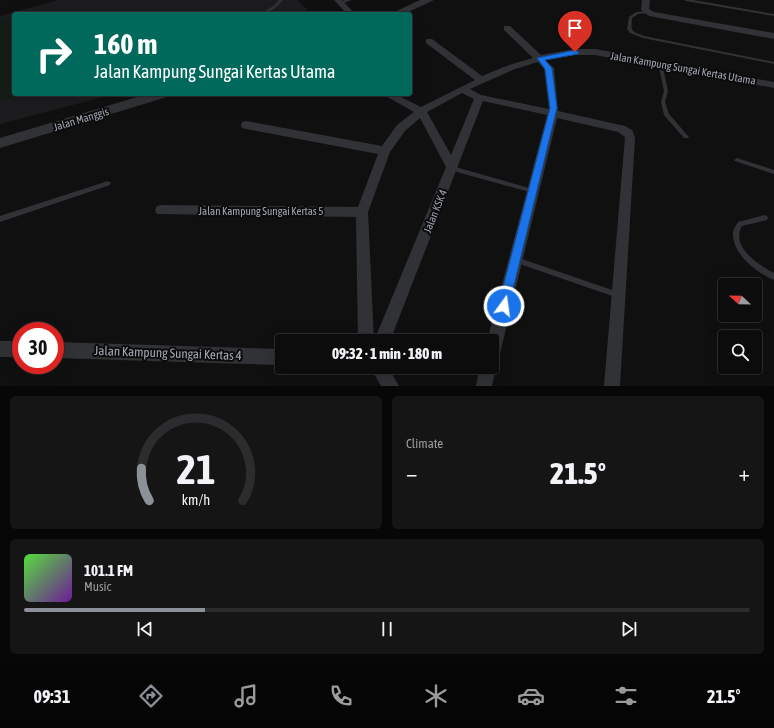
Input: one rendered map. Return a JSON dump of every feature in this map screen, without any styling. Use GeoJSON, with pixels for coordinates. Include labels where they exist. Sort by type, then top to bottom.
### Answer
{"type":"FeatureCollection","features":[{"type":"Feature","properties":{"kind":"street"},"geometry":{"type":"LineString","coordinates":[[400,12],[429,0]]}},
{"type":"Feature","properties":{"kind":"street"},"geometry":{"type":"LineString","coordinates":[[646,0],[646,10],[648,12],[774,36]]}},
{"type":"Feature","properties":{"kind":"street"},"geometry":{"type":"LineString","coordinates":[[343,1],[350,12]]}},
{"type":"Feature","properties":{"kind":"street"},"geometry":{"type":"LineString","coordinates":[[497,334],[554,108],[549,68],[507,28]]}},
{"type":"Feature","properties":{"kind":"street"},"geometry":{"type":"LineString","coordinates":[[429,41],[481,80]]}},
{"type":"Feature","properties":{"kind":"street","name":"Jalan Kampung Sungai Kertas Utama"},"geometry":{"type":"LineString","coordinates":[[366,334],[362,212],[385,151],[401,128],[421,111],[462,89],[512,67],[540,58],[569,53],[595,52],[774,85]]}},
{"type":"Feature","properties":{"kind":"street"},"geometry":{"type":"LineString","coordinates":[[462,89],[479,98],[487,98],[621,129],[628,133],[630,137],[612,386]]}},
{"type":"Feature","properties":{"kind":"street","name":"Jalan Manggis"},"geometry":{"type":"LineString","coordinates":[[0,143],[155,96]]}},
{"type":"Feature","properties":{"kind":"street"},"geometry":{"type":"LineString","coordinates":[[391,96],[421,111],[452,168]]}},
{"type":"Feature","properties":{"kind":"street","name":"Jalan KSK 4"},"geometry":{"type":"LineString","coordinates":[[385,334],[479,98]]}},
{"type":"Feature","properties":{"kind":"street"},"geometry":{"type":"LineString","coordinates":[[246,125],[385,151]]}},
{"type":"Feature","properties":{"kind":"street","name":"Jalan Kampung Sungai Kertas 5"},"geometry":{"type":"LineString","coordinates":[[161,210],[362,212]]}},
{"type":"Feature","properties":{"kind":"street"},"geometry":{"type":"LineString","coordinates":[[0,349],[12,349]]}},
{"type":"Feature","properties":{"kind":"street","name":"Jalan Kampung Sungai Kertas 4"},"geometry":{"type":"LineString","coordinates":[[64,350],[275,357]]}},
{"type":"Feature","properties":{"kind":"street"},"geometry":{"type":"LineString","coordinates":[[383,374],[391,386]]}},
{"type":"Feature","properties":{"kind":"street"},"geometry":{"type":"LineString","coordinates":[[484,386],[487,374]]}},
{"type":"Feature","properties":{"kind":"lane"},"geometry":{"type":"LineString","coordinates":[[266,12],[276,6],[281,0]]}},
{"type":"Feature","properties":{"kind":"lane"},"geometry":{"type":"LineString","coordinates":[[686,0],[774,15]]}},
{"type":"Feature","properties":{"kind":"lane"},"geometry":{"type":"LineString","coordinates":[[648,12],[637,13],[630,18],[628,29],[642,37],[774,63]]}},
{"type":"Feature","properties":{"kind":"lane"},"geometry":{"type":"LineString","coordinates":[[660,63],[666,91],[663,102],[667,115],[686,137]]}},
{"type":"Feature","properties":{"kind":"lane"},"geometry":{"type":"LineString","coordinates":[[736,160],[774,172]]}},
{"type":"Feature","properties":{"kind":"lane"},"geometry":{"type":"LineString","coordinates":[[452,168],[533,191]]}},
{"type":"Feature","properties":{"kind":"lane"},"geometry":{"type":"LineString","coordinates":[[0,219],[108,183]]}},
{"type":"Feature","properties":{"kind":"lane"},"geometry":{"type":"LineString","coordinates":[[765,218],[740,224],[736,233],[739,245],[744,254],[762,271],[774,277]]}},
{"type":"Feature","properties":{"kind":"lane"},"geometry":{"type":"LineString","coordinates":[[516,260],[618,295]]}},
{"type":"Feature","properties":{"kind":"shaded area"},"geometry":{"type":"Polygon","coordinates":[[[59,0],[297,0],[310,12],[15,12],[59,0]]]}},
{"type":"Feature","properties":{"kind":"shaded area"},"geometry":{"type":"Polygon","coordinates":[[[12,13],[12,96],[107,96],[0,124],[0,16],[12,13]]]}},
{"type":"Feature","properties":{"kind":"shaded area"},"geometry":{"type":"Polygon","coordinates":[[[12,16],[12,96],[22,96],[0,101],[0,19],[12,16]]]}},
{"type":"Feature","properties":{"kind":"route"},"geometry":{"type":"LineString","coordinates":[[504,306],[554,108],[549,68],[540,58],[575,52]]}}]}
